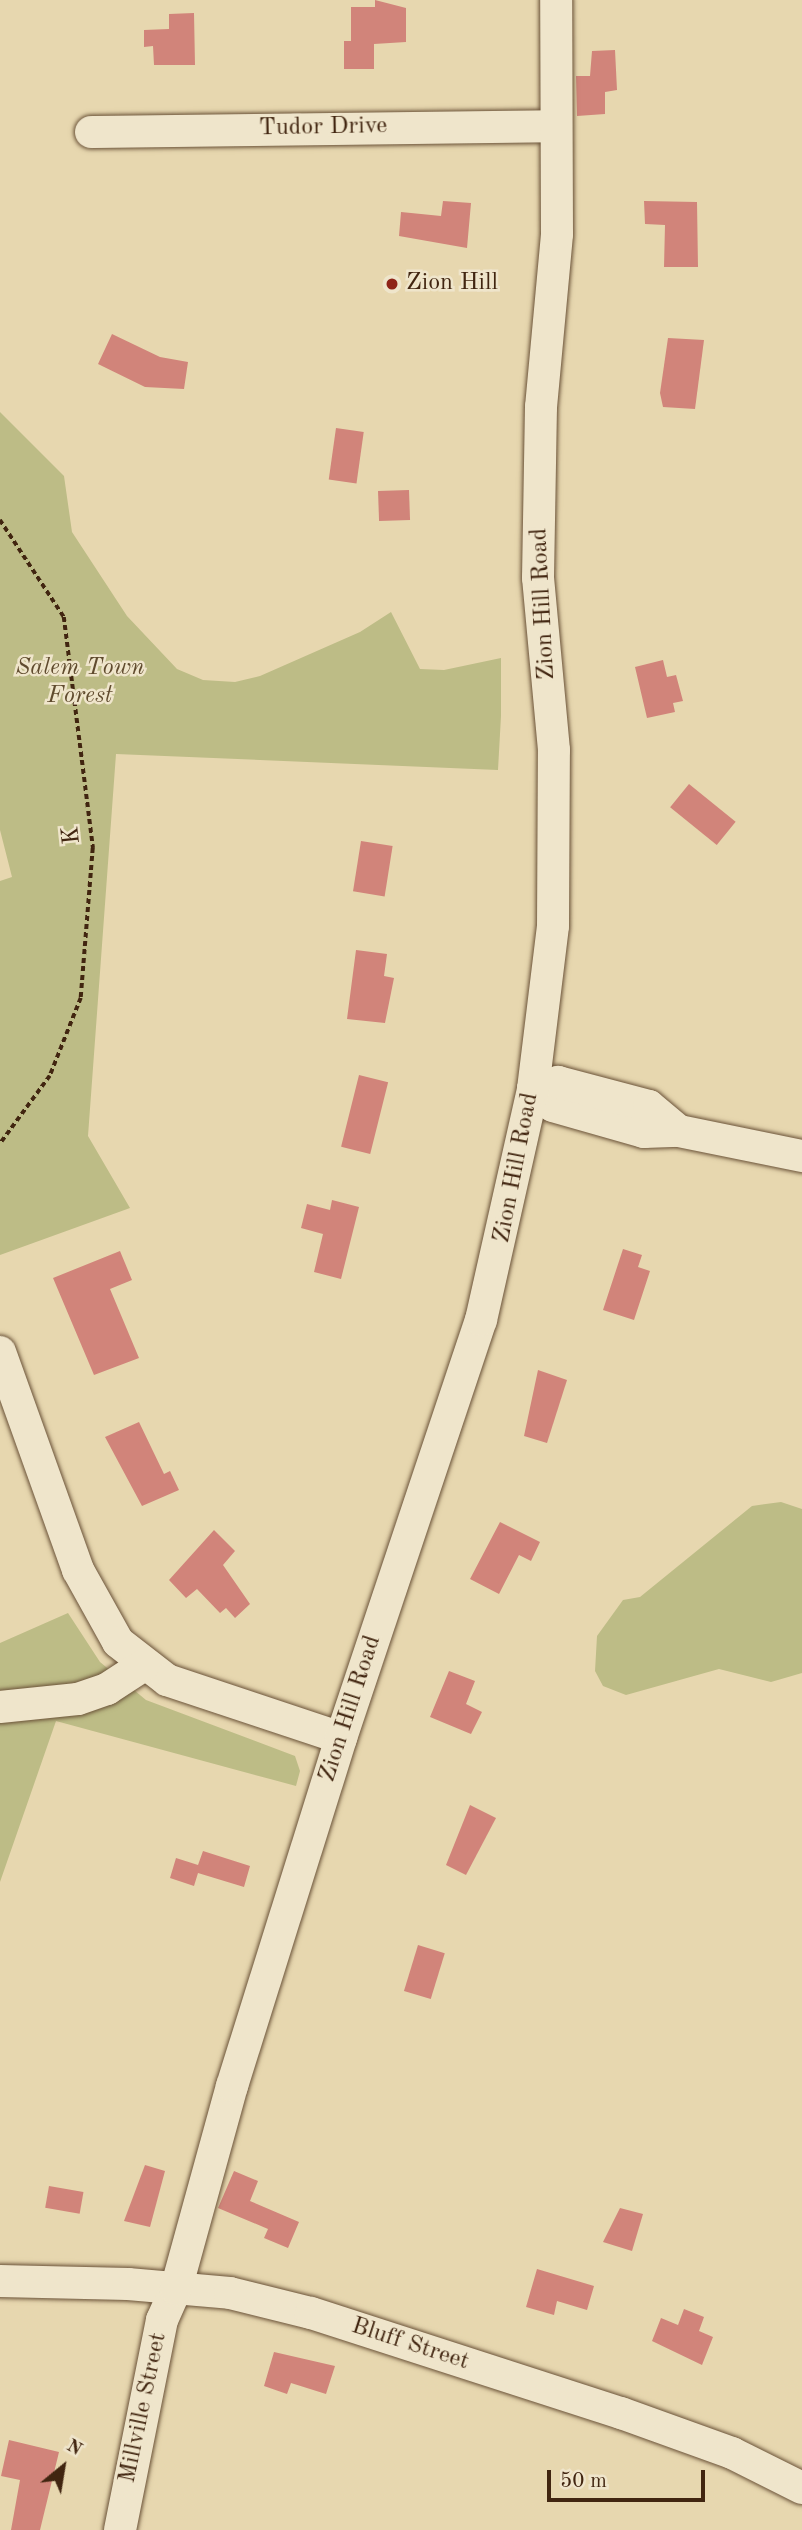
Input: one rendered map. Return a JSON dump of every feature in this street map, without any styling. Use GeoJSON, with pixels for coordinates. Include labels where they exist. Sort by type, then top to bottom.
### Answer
{"type":"FeatureCollection","features":[{"type":"Feature","properties":{"kind":"street","name":"Zion Hill Road"},"geometry":{"type":"LineString","coordinates":[[176,2288],[232,2086],[341,1738],[481,1320],[533,1089],[553,926],[554,750],[538,578],[541,407],[557,234],[556,0]]}},
{"type":"Feature","properties":{"kind":"street","name":"Tudor Drive"},"geometry":{"type":"LineString","coordinates":[[91,132],[556,126]]}},
{"type":"Feature","properties":{"kind":"street"},"geometry":{"type":"LineString","coordinates":[[533,1089],[553,1106],[643,1132],[680,1131],[802,1156]]}},
{"type":"Feature","properties":{"kind":"street"},"geometry":{"type":"LineString","coordinates":[[0,1352],[78,1570],[118,1642],[144,1665],[211,1698],[341,1738]]}},
{"type":"Feature","properties":{"kind":"street"},"geometry":{"type":"LineString","coordinates":[[0,1707],[78,1699],[107,1689],[144,1665]]}},
{"type":"Feature","properties":{"kind":"street","name":"Bluff Street"},"geometry":{"type":"LineString","coordinates":[[0,2281],[176,2288],[230,2294],[311,2314],[633,2417],[732,2453],[802,2488]]}},
{"type":"Feature","properties":{"kind":"street","name":"Millville Street"},"geometry":{"type":"LineString","coordinates":[[120,2530],[162,2320],[176,2288]]}},
{"type":"Feature","properties":{"kind":"path","name":"K"},"geometry":{"type":"LineString","coordinates":[[0,520],[64,618],[93,848],[81,998],[50,1076],[0,1144]]}},
{"type":"Feature","properties":{"kind":"green space","name":"Salem Town Forest"},"geometry":{"type":"Polygon","coordinates":[[[0,412],[64,476],[72,532],[127,616],[177,669],[203,680],[235,682],[260,676],[360,632],[391,612],[420,669],[444,670],[501,658],[501,716],[498,770],[116,754],[88,1136],[130,1208],[0,1255],[0,881],[12,877],[0,830],[0,412]]]}},
{"type":"Feature","properties":{"kind":"green space"},"geometry":{"type":"Polygon","coordinates":[[[781,1502],[802,1509],[802,1673],[771,1682],[719,1669],[626,1695],[603,1686],[595,1671],[597,1636],[623,1600],[640,1597],[752,1506],[781,1502]]]}},
{"type":"Feature","properties":{"kind":"green space"},"geometry":{"type":"Polygon","coordinates":[[[68,1613],[100,1662],[146,1700],[295,1756],[300,1771],[296,1786],[56,1721],[0,1882],[0,1643],[68,1613]]]}},
{"type":"Feature","properties":{"kind":"building"},"geometry":{"type":"Polygon","coordinates":[[[375,0],[406,8],[406,42],[374,44],[374,69],[344,69],[344,41],[351,41],[351,7],[375,7],[375,0]]]}},
{"type":"Feature","properties":{"kind":"building"},"geometry":{"type":"Polygon","coordinates":[[[194,13],[195,65],[154,65],[153,46],[144,47],[144,30],[169,29],[169,14],[194,13]]]}},
{"type":"Feature","properties":{"kind":"building"},"geometry":{"type":"Polygon","coordinates":[[[615,50],[617,90],[605,92],[605,114],[577,116],[576,76],[590,76],[592,51],[615,50]]]}},
{"type":"Feature","properties":{"kind":"building"},"geometry":{"type":"Polygon","coordinates":[[[443,201],[471,203],[467,248],[399,236],[401,212],[441,216],[443,201]]]}},
{"type":"Feature","properties":{"kind":"building"},"geometry":{"type":"Polygon","coordinates":[[[644,201],[697,202],[698,267],[664,267],[665,225],[645,224],[644,201]]]}},
{"type":"Feature","properties":{"kind":"building"},"geometry":{"type":"Polygon","coordinates":[[[112,334],[160,357],[188,362],[184,389],[145,387],[98,364],[112,334]]]}},
{"type":"Feature","properties":{"kind":"building"},"geometry":{"type":"Polygon","coordinates":[[[668,338],[704,340],[695,409],[663,407],[660,393],[668,338]]]}},
{"type":"Feature","properties":{"kind":"building"},"geometry":{"type":"Polygon","coordinates":[[[336,428],[364,432],[356,483],[329,479],[336,428]]]}},
{"type":"Feature","properties":{"kind":"building"},"geometry":{"type":"Polygon","coordinates":[[[409,490],[410,520],[379,521],[378,491],[409,490]]]}},
{"type":"Feature","properties":{"kind":"building"},"geometry":{"type":"Polygon","coordinates":[[[663,660],[667,677],[676,675],[683,701],[673,703],[675,712],[647,718],[635,667],[663,660]]]}},
{"type":"Feature","properties":{"kind":"building"},"geometry":{"type":"Polygon","coordinates":[[[689,784],[736,822],[717,845],[670,807],[689,784]]]}},
{"type":"Feature","properties":{"kind":"building"},"geometry":{"type":"Polygon","coordinates":[[[361,841],[393,846],[385,896],[353,891],[361,841]]]}},
{"type":"Feature","properties":{"kind":"building"},"geometry":{"type":"Polygon","coordinates":[[[356,950],[387,954],[384,976],[394,978],[385,1023],[347,1019],[356,950]]]}},
{"type":"Feature","properties":{"kind":"building"},"geometry":{"type":"Polygon","coordinates":[[[359,1075],[388,1082],[370,1154],[341,1147],[359,1075]]]}},
{"type":"Feature","properties":{"kind":"building"},"geometry":{"type":"Polygon","coordinates":[[[332,1200],[359,1207],[341,1279],[314,1272],[323,1234],[301,1228],[307,1204],[330,1210],[332,1200]]]}},
{"type":"Feature","properties":{"kind":"building"},"geometry":{"type":"Polygon","coordinates":[[[623,1249],[642,1255],[638,1267],[650,1271],[634,1320],[603,1310],[623,1249]]]}},
{"type":"Feature","properties":{"kind":"building"},"geometry":{"type":"Polygon","coordinates":[[[120,1251],[132,1280],[110,1289],[139,1358],[94,1375],[53,1278],[120,1251]]]}},
{"type":"Feature","properties":{"kind":"building"},"geometry":{"type":"Polygon","coordinates":[[[538,1370],[567,1380],[547,1443],[524,1436],[538,1370]]]}},
{"type":"Feature","properties":{"kind":"building"},"geometry":{"type":"Polygon","coordinates":[[[139,1422],[164,1474],[170,1471],[179,1490],[142,1506],[105,1437],[139,1422]]]}},
{"type":"Feature","properties":{"kind":"building"},"geometry":{"type":"Polygon","coordinates":[[[500,1522],[540,1542],[531,1561],[519,1555],[499,1594],[470,1579],[500,1522]]]}},
{"type":"Feature","properties":{"kind":"building"},"geometry":{"type":"Polygon","coordinates":[[[214,1530],[235,1551],[223,1565],[250,1604],[235,1618],[226,1608],[220,1613],[197,1589],[186,1598],[169,1580],[214,1530]]]}},
{"type":"Feature","properties":{"kind":"building"},"geometry":{"type":"Polygon","coordinates":[[[449,1671],[475,1681],[466,1704],[482,1712],[471,1734],[430,1717],[449,1671]]]}},
{"type":"Feature","properties":{"kind":"building"},"geometry":{"type":"Polygon","coordinates":[[[470,1805],[496,1818],[466,1875],[446,1865],[470,1805]]]}},
{"type":"Feature","properties":{"kind":"building"},"geometry":{"type":"Polygon","coordinates":[[[203,1851],[250,1866],[244,1887],[198,1873],[194,1886],[170,1878],[176,1858],[198,1865],[203,1851]]]}},
{"type":"Feature","properties":{"kind":"building"},"geometry":{"type":"Polygon","coordinates":[[[418,1945],[445,1953],[431,1999],[404,1991],[418,1945]]]}},
{"type":"Feature","properties":{"kind":"building"},"geometry":{"type":"Polygon","coordinates":[[[145,2165],[165,2171],[150,2227],[124,2221],[145,2165]]]}},
{"type":"Feature","properties":{"kind":"building"},"geometry":{"type":"Polygon","coordinates":[[[234,2171],[258,2181],[250,2201],[299,2222],[288,2248],[264,2238],[268,2229],[218,2208],[234,2171]]]}},
{"type":"Feature","properties":{"kind":"building"},"geometry":{"type":"Polygon","coordinates":[[[49,2186],[83,2192],[80,2214],[45,2208],[49,2186]]]}},
{"type":"Feature","properties":{"kind":"building"},"geometry":{"type":"Polygon","coordinates":[[[620,2208],[643,2214],[632,2251],[603,2242],[620,2208]]]}},
{"type":"Feature","properties":{"kind":"building"},"geometry":{"type":"Polygon","coordinates":[[[537,2269],[594,2286],[587,2310],[557,2301],[554,2315],[526,2307],[537,2269]]]}},
{"type":"Feature","properties":{"kind":"building"},"geometry":{"type":"Polygon","coordinates":[[[684,2309],[704,2317],[699,2331],[713,2337],[702,2365],[652,2341],[661,2318],[678,2325],[684,2309]]]}},
{"type":"Feature","properties":{"kind":"building"},"geometry":{"type":"Polygon","coordinates":[[[274,2352],[335,2366],[326,2394],[291,2383],[287,2394],[264,2386],[274,2352]]]}},
{"type":"Feature","properties":{"kind":"building"},"geometry":{"type":"Polygon","coordinates":[[[9,2440],[59,2452],[40,2530],[11,2530],[20,2480],[1,2476],[9,2440]]]}},
{"type":"Feature","properties":{"kind":"place","name":"Zion Hill"},"geometry":{"type":"Point","coordinates":[392,284]}}]}
